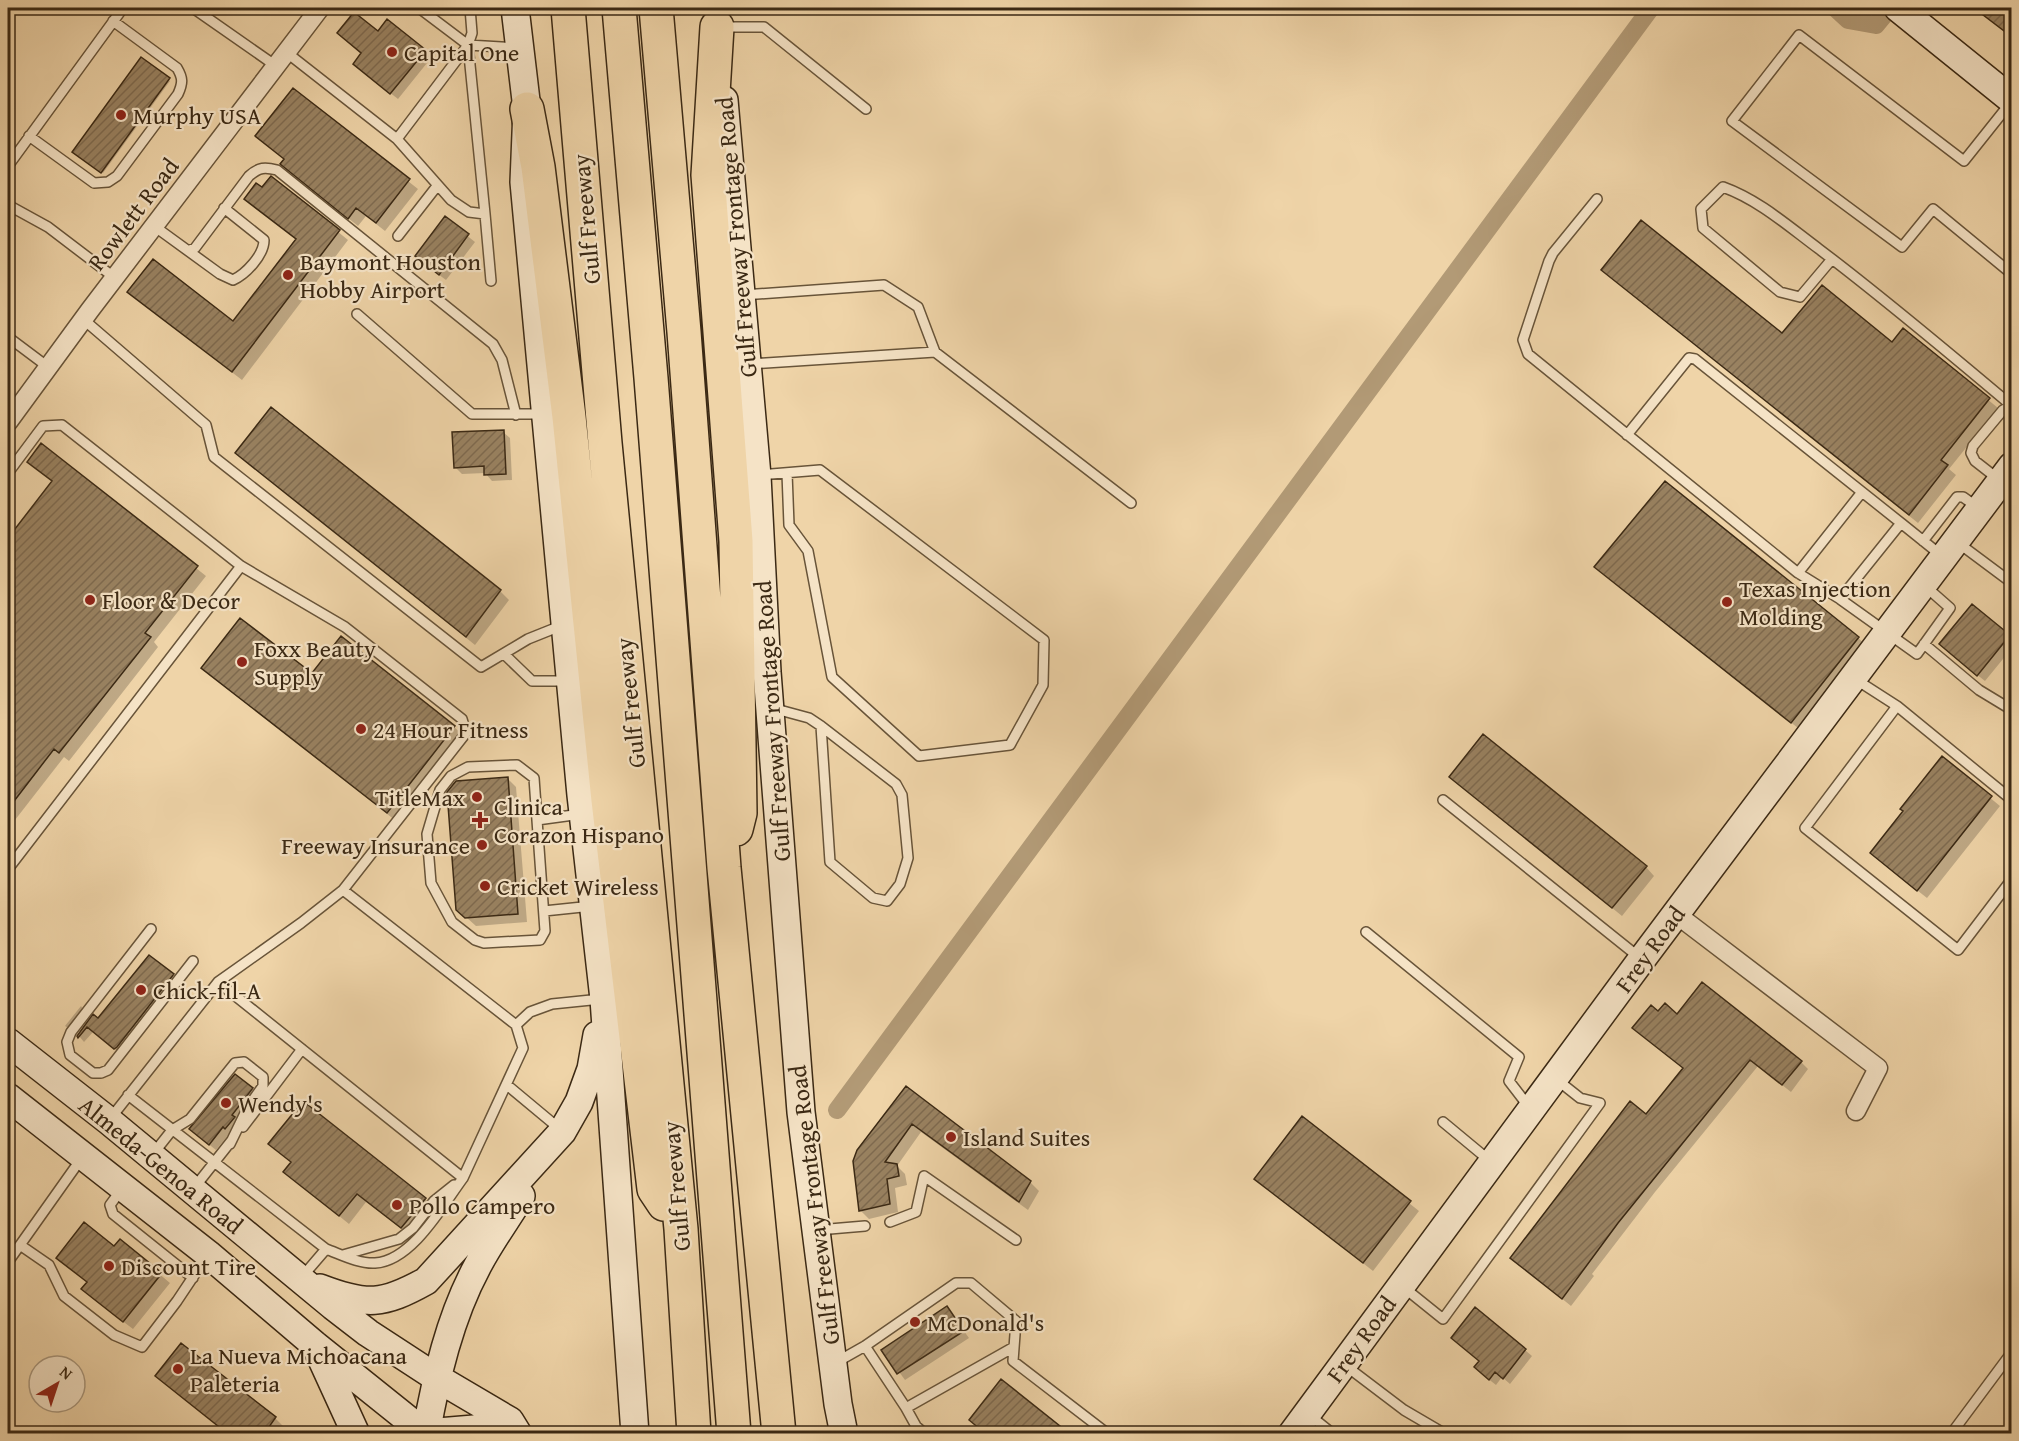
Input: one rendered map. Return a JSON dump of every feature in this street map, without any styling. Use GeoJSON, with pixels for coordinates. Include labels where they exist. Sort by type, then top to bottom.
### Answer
{"type":"FeatureCollection","features":[{"type":"Feature","properties":{"kind":"highway","name":"Gulf Freeway"},"geometry":{"type":"LineString","coordinates":[[568,8],[606,455],[681,1229],[694,1434]]}},
{"type":"Feature","properties":{"kind":"highway","name":"Gulf Freeway"},"geometry":{"type":"LineString","coordinates":[[619,8],[651,378],[734,1434]]}},
{"type":"Feature","properties":{"kind":"highway"},"geometry":{"type":"LineString","coordinates":[[656,8],[684,332],[723,868],[780,1434]]}},
{"type":"Feature","properties":{"kind":"highway"},"geometry":{"type":"LineString","coordinates":[[716,17],[708,175],[736,541],[740,813],[723,868]]}},
{"type":"Feature","properties":{"kind":"highway"},"geometry":{"type":"LineString","coordinates":[[527,109],[538,167],[568,405],[608,800],[654,1189],[681,1229]]}},
{"type":"Feature","properties":{"kind":"main road"},"geometry":{"type":"LineString","coordinates":[[515,8],[527,109],[524,182],[570,681],[604,999],[635,1434]]}},
{"type":"Feature","properties":{"kind":"main road"},"geometry":{"type":"LineString","coordinates":[[1903,12],[2012,101]]}},
{"type":"Feature","properties":{"kind":"main road","name":"Gulf Freeway Frontage Road"},"geometry":{"type":"LineString","coordinates":[[716,17],[757,476],[770,708],[800,1100],[838,1404],[844,1434]]}},
{"type":"Feature","properties":{"kind":"main road","name":"Frey Road"},"geometry":{"type":"LineString","coordinates":[[1299,1423],[1642,959],[1923,585],[1941,546],[1979,509],[2006,473]]}},
{"type":"Feature","properties":{"kind":"main road"},"geometry":{"type":"LineString","coordinates":[[500,1434],[474,1429],[426,1433],[436,1378],[459,1309],[477,1268],[579,1102],[591,1069],[604,999]]}},
{"type":"Feature","properties":{"kind":"main road","name":"Almeda-Genoa Road"},"geometry":{"type":"LineString","coordinates":[[8,1042],[109,1121],[299,1280],[368,1333],[436,1378],[510,1421],[518,1434]]}},
{"type":"Feature","properties":{"kind":"main road","name":"Almeda-Genoa Road"},"geometry":{"type":"LineString","coordinates":[[8,1096],[208,1254],[315,1345],[426,1433]]}},
{"type":"Feature","properties":{"kind":"main road"},"geometry":{"type":"LineString","coordinates":[[83,1156],[109,1121]]}},
{"type":"Feature","properties":{"kind":"main road"},"geometry":{"type":"LineString","coordinates":[[299,1280],[346,1298],[376,1301],[398,1296],[426,1281],[562,1132]]}},
{"type":"Feature","properties":{"kind":"main road"},"geometry":{"type":"LineString","coordinates":[[315,1345],[356,1434]]}},
{"type":"Feature","properties":{"kind":"main road"},"geometry":{"type":"LineString","coordinates":[[838,1404],[862,1434]]}},
{"type":"Feature","properties":{"kind":"street","name":"Rowlett Road"},"geometry":{"type":"LineString","coordinates":[[8,422],[83,319],[320,8]]}},
{"type":"Feature","properties":{"kind":"street"},"geometry":{"type":"LineString","coordinates":[[1676,914],[1878,1068],[1856,1111]]}},
{"type":"Feature","properties":{"kind":"lane"},"geometry":{"type":"LineString","coordinates":[[8,166],[123,8]]}},
{"type":"Feature","properties":{"kind":"lane"},"geometry":{"type":"LineString","coordinates":[[193,8],[281,59],[397,139],[437,186],[462,209],[485,214]]}},
{"type":"Feature","properties":{"kind":"lane"},"geometry":{"type":"LineString","coordinates":[[420,8],[468,45],[520,48]]}},
{"type":"Feature","properties":{"kind":"lane"},"geometry":{"type":"LineString","coordinates":[[397,139],[468,45],[472,33],[470,8]]}},
{"type":"Feature","properties":{"kind":"lane"},"geometry":{"type":"LineString","coordinates":[[716,17],[764,27],[866,109]]}},
{"type":"Feature","properties":{"kind":"lane"},"geometry":{"type":"LineString","coordinates":[[29,136],[94,183],[108,182],[117,176],[178,94],[182,78],[177,68],[113,21]]}},
{"type":"Feature","properties":{"kind":"lane"},"geometry":{"type":"LineString","coordinates":[[2012,101],[1964,161],[1799,35],[1732,121],[1902,247],[1933,208],[2012,274]]}},
{"type":"Feature","properties":{"kind":"lane"},"geometry":{"type":"LineString","coordinates":[[468,45],[491,281]]}},
{"type":"Feature","properties":{"kind":"lane"},"geometry":{"type":"LineString","coordinates":[[190,250],[195,248],[256,170],[263,168],[278,171],[492,344],[502,360],[516,415]]}},
{"type":"Feature","properties":{"kind":"lane"},"geometry":{"type":"LineString","coordinates":[[398,236],[437,186]]}},
{"type":"Feature","properties":{"kind":"lane"},"geometry":{"type":"LineString","coordinates":[[1832,259],[1800,297],[1780,292],[1702,228],[1701,209],[1723,187],[1743,194],[1832,259],[1884,298],[2012,406],[2003,410],[1973,446],[1971,453],[1975,461],[2006,473]]}},
{"type":"Feature","properties":{"kind":"lane"},"geometry":{"type":"LineString","coordinates":[[1597,199],[1549,261],[1524,340],[1528,354],[1798,573],[1888,631],[1917,654],[1950,608],[1923,585]]}},
{"type":"Feature","properties":{"kind":"lane"},"geometry":{"type":"LineString","coordinates":[[8,204],[48,227],[115,278]]}},
{"type":"Feature","properties":{"kind":"lane"},"geometry":{"type":"LineString","coordinates":[[154,226],[220,274],[233,280],[241,277],[253,262],[264,246],[264,240],[224,208]]}},
{"type":"Feature","properties":{"kind":"lane"},"geometry":{"type":"LineString","coordinates":[[741,295],[884,285],[918,307],[935,352],[1131,503]]}},
{"type":"Feature","properties":{"kind":"lane"},"geometry":{"type":"LineString","coordinates":[[357,314],[472,414],[545,414]]}},
{"type":"Feature","properties":{"kind":"lane"},"geometry":{"type":"LineString","coordinates":[[83,319],[206,425],[214,457],[481,667],[528,639],[565,625]]}},
{"type":"Feature","properties":{"kind":"lane"},"geometry":{"type":"LineString","coordinates":[[8,337],[48,367]]}},
{"type":"Feature","properties":{"kind":"lane"},"geometry":{"type":"LineString","coordinates":[[747,365],[935,352]]}},
{"type":"Feature","properties":{"kind":"lane"},"geometry":{"type":"LineString","coordinates":[[1627,435],[1689,358],[1695,359],[1901,523],[2012,583]]}},
{"type":"Feature","properties":{"kind":"lane"},"geometry":{"type":"LineString","coordinates":[[8,473],[44,426],[62,425],[241,566],[345,627],[462,719],[465,724],[466,733],[343,891],[218,982],[109,1121]]}},
{"type":"Feature","properties":{"kind":"lane"},"geometry":{"type":"LineString","coordinates":[[757,476],[787,473],[820,470],[1044,640],[1043,685],[1010,745],[918,756],[832,677],[808,551],[789,525],[787,473]]}},
{"type":"Feature","properties":{"kind":"lane"},"geometry":{"type":"LineString","coordinates":[[1798,573],[1862,492]]}},
{"type":"Feature","properties":{"kind":"lane"},"geometry":{"type":"LineString","coordinates":[[1840,599],[1901,523]]}},
{"type":"Feature","properties":{"kind":"lane"},"geometry":{"type":"LineString","coordinates":[[8,869],[241,566]]}},
{"type":"Feature","properties":{"kind":"lane"},"geometry":{"type":"LineString","coordinates":[[1924,644],[1979,690],[2012,710]]}},
{"type":"Feature","properties":{"kind":"lane"},"geometry":{"type":"LineString","coordinates":[[504,654],[532,681],[570,681]]}},
{"type":"Feature","properties":{"kind":"lane"},"geometry":{"type":"LineString","coordinates":[[1853,678],[1896,706],[2012,800]]}},
{"type":"Feature","properties":{"kind":"lane"},"geometry":{"type":"LineString","coordinates":[[1896,706],[1805,828],[1958,950],[2012,879]]}},
{"type":"Feature","properties":{"kind":"lane"},"geometry":{"type":"LineString","coordinates":[[770,708],[809,718],[821,726],[896,784],[902,795],[908,858],[900,884],[887,901],[873,898],[830,862],[821,726]]}},
{"type":"Feature","properties":{"kind":"lane"},"geometry":{"type":"LineString","coordinates":[[517,765],[534,778],[537,819],[545,931],[540,940],[484,943],[475,940],[452,922],[431,883],[427,834],[440,790],[451,776],[468,768],[517,765]]}},
{"type":"Feature","properties":{"kind":"lane"},"geometry":{"type":"LineString","coordinates":[[1443,800],[1642,959]]}},
{"type":"Feature","properties":{"kind":"lane"},"geometry":{"type":"LineString","coordinates":[[537,819],[584,814]]}},
{"type":"Feature","properties":{"kind":"lane"},"geometry":{"type":"LineString","coordinates":[[128,1095],[326,1249],[375,1263],[395,1257],[414,1242],[463,1178],[523,1048],[516,1025],[343,891]]}},
{"type":"Feature","properties":{"kind":"lane"},"geometry":{"type":"LineString","coordinates":[[544,911],[594,906]]}},
{"type":"Feature","properties":{"kind":"lane"},"geometry":{"type":"LineString","coordinates":[[152,929],[71,1032],[67,1042],[70,1055],[93,1073],[108,1070],[193,961]]}},
{"type":"Feature","properties":{"kind":"lane"},"geometry":{"type":"LineString","coordinates":[[1366,932],[1519,1057],[1509,1081],[1531,1109]]}},
{"type":"Feature","properties":{"kind":"lane"},"geometry":{"type":"LineString","coordinates":[[218,982],[463,1178]]}},
{"type":"Feature","properties":{"kind":"lane"},"geometry":{"type":"LineString","coordinates":[[516,1025],[530,1012],[552,1004],[604,999]]}},
{"type":"Feature","properties":{"kind":"lane"},"geometry":{"type":"LineString","coordinates":[[193,1190],[302,1049]]}},
{"type":"Feature","properties":{"kind":"lane"},"geometry":{"type":"LineString","coordinates":[[151,1156],[172,1130],[190,1119],[235,1063],[244,1062],[262,1077],[263,1086],[248,1107],[230,1144]]}},
{"type":"Feature","properties":{"kind":"lane"},"geometry":{"type":"LineString","coordinates":[[1400,1285],[1443,1319],[1600,1102],[1580,1098],[1554,1078]]}},
{"type":"Feature","properties":{"kind":"lane"},"geometry":{"type":"LineString","coordinates":[[507,1085],[562,1132]]}},
{"type":"Feature","properties":{"kind":"lane"},"geometry":{"type":"LineString","coordinates":[[1443,1122],[1492,1162]]}},
{"type":"Feature","properties":{"kind":"lane"},"geometry":{"type":"LineString","coordinates":[[8,1262],[83,1156]]}},
{"type":"Feature","properties":{"kind":"lane"},"geometry":{"type":"LineString","coordinates":[[890,1222],[916,1212],[924,1176],[1016,1240]]}},
{"type":"Feature","properties":{"kind":"lane"},"geometry":{"type":"LineString","coordinates":[[343,1255],[399,1239],[413,1228],[434,1200],[463,1178]]}},
{"type":"Feature","properties":{"kind":"lane"},"geometry":{"type":"LineString","coordinates":[[123,1188],[110,1205],[112,1214],[193,1278]]}},
{"type":"Feature","properties":{"kind":"lane"},"geometry":{"type":"LineString","coordinates":[[816,1230],[865,1226]]}},
{"type":"Feature","properties":{"kind":"lane"},"geometry":{"type":"LineString","coordinates":[[20,1245],[49,1265],[64,1296],[114,1335],[142,1347],[177,1301],[208,1254]]}},
{"type":"Feature","properties":{"kind":"lane"},"geometry":{"type":"LineString","coordinates":[[299,1280],[326,1249]]}},
{"type":"Feature","properties":{"kind":"lane"},"geometry":{"type":"LineString","coordinates":[[833,1364],[865,1346],[956,1283],[971,1283],[1016,1322],[1013,1361],[1108,1434]]}},
{"type":"Feature","properties":{"kind":"lane"},"geometry":{"type":"LineString","coordinates":[[865,1346],[916,1426],[925,1434]]}},
{"type":"Feature","properties":{"kind":"lane"},"geometry":{"type":"LineString","coordinates":[[906,1408],[1014,1347]]}},
{"type":"Feature","properties":{"kind":"lane"},"geometry":{"type":"LineString","coordinates":[[1951,1434],[2012,1352]]}},
{"type":"Feature","properties":{"kind":"lane"},"geometry":{"type":"LineString","coordinates":[[1342,1363],[1404,1410],[1445,1434]]}},
{"type":"Feature","properties":{"kind":"lane"},"geometry":{"type":"LineString","coordinates":[[1299,1423],[1333,1434]]}},
{"type":"Feature","properties":{"kind":"building"},"geometry":{"type":"Polygon","coordinates":[[[1974,8],[2012,8],[2012,37],[1974,8]]]}},
{"type":"Feature","properties":{"kind":"building","name":"Capital One"},"geometry":{"type":"Polygon","coordinates":[[[354,12],[378,31],[387,19],[426,50],[390,94],[353,64],[361,53],[337,33],[354,12]]]}},
{"type":"Feature","properties":{"kind":"building","name":"Murphy USA"},"geometry":{"type":"Polygon","coordinates":[[[141,57],[170,78],[101,173],[72,152],[141,57]]]}},
{"type":"Feature","properties":{"kind":"building"},"geometry":{"type":"Polygon","coordinates":[[[293,88],[410,179],[376,223],[356,208],[348,219],[280,164],[284,159],[255,136],[293,88]]]}},
{"type":"Feature","properties":{"kind":"building","name":"Baymont Houston Hobby Airport"},"geometry":{"type":"Polygon","coordinates":[[[271,176],[340,230],[232,372],[127,292],[153,259],[233,321],[296,239],[244,199],[256,183],[262,187],[271,176]]]}},
{"type":"Feature","properties":{"kind":"building"},"geometry":{"type":"Polygon","coordinates":[[[445,216],[469,234],[439,275],[415,256],[445,216]]]}},
{"type":"Feature","properties":{"kind":"building"},"geometry":{"type":"Polygon","coordinates":[[[1641,220],[1782,333],[1822,285],[1892,342],[1903,328],[1990,398],[1941,460],[1948,465],[1909,515],[1601,270],[1641,220]]]}},
{"type":"Feature","properties":{"kind":"building"},"geometry":{"type":"Polygon","coordinates":[[[271,407],[501,590],[466,637],[235,453],[271,407]]]}},
{"type":"Feature","properties":{"kind":"building"},"geometry":{"type":"Polygon","coordinates":[[[504,430],[506,474],[484,475],[484,466],[454,468],[452,432],[504,430]]]}},
{"type":"Feature","properties":{"kind":"building","name":"Floor & Decor"},"geometry":{"type":"Polygon","coordinates":[[[41,443],[198,566],[145,633],[151,637],[59,753],[54,749],[8,809],[8,538],[52,481],[27,462],[41,443]]]}},
{"type":"Feature","properties":{"kind":"building","name":"Texas Injection Molding"},"geometry":{"type":"Polygon","coordinates":[[[1665,481],[1859,637],[1791,723],[1594,567],[1665,481]]]}},
{"type":"Feature","properties":{"kind":"building"},"geometry":{"type":"Polygon","coordinates":[[[1972,604],[2010,635],[1977,676],[1939,644],[1972,604]]]}},
{"type":"Feature","properties":{"kind":"building"},"geometry":{"type":"Polygon","coordinates":[[[240,618],[312,673],[341,636],[455,726],[387,813],[201,668],[240,618]]]}},
{"type":"Feature","properties":{"kind":"building"},"geometry":{"type":"Polygon","coordinates":[[[1483,734],[1647,866],[1612,908],[1449,777],[1483,734]]]}},
{"type":"Feature","properties":{"kind":"building"},"geometry":{"type":"Polygon","coordinates":[[[1942,756],[1992,796],[1917,891],[1870,853],[1903,811],[1900,809],[1942,756]]]}},
{"type":"Feature","properties":{"kind":"building"},"geometry":{"type":"Polygon","coordinates":[[[508,777],[518,914],[465,918],[456,910],[447,792],[456,781],[508,777]]]}},
{"type":"Feature","properties":{"kind":"building","name":"Chick-fil-A"},"geometry":{"type":"Polygon","coordinates":[[[149,955],[174,974],[117,1047],[114,1049],[87,1027],[78,1038],[77,1036],[93,1014],[98,1018],[149,955]]]}},
{"type":"Feature","properties":{"kind":"building"},"geometry":{"type":"Polygon","coordinates":[[[1702,982],[1802,1061],[1782,1085],[1750,1060],[1618,1223],[1562,1299],[1510,1258],[1630,1101],[1646,1114],[1683,1068],[1632,1028],[1651,1005],[1658,1011],[1665,1003],[1677,1014],[1702,982]]]}},
{"type":"Feature","properties":{"kind":"building","name":"Wendy's"},"geometry":{"type":"Polygon","coordinates":[[[235,1074],[253,1088],[232,1115],[235,1117],[225,1129],[223,1127],[209,1145],[189,1129],[235,1074]]]}},
{"type":"Feature","properties":{"kind":"building","name":"Island Suites"},"geometry":{"type":"Polygon","coordinates":[[[906,1086],[1031,1181],[1019,1202],[912,1124],[885,1162],[897,1164],[899,1176],[887,1179],[890,1204],[859,1211],[853,1161],[857,1150],[906,1086]]]}},
{"type":"Feature","properties":{"kind":"building"},"geometry":{"type":"Polygon","coordinates":[[[303,1101],[426,1198],[401,1228],[357,1194],[339,1216],[283,1172],[291,1162],[268,1144],[303,1101]]]}},
{"type":"Feature","properties":{"kind":"building"},"geometry":{"type":"Polygon","coordinates":[[[1302,1116],[1411,1201],[1363,1263],[1254,1179],[1302,1116]]]}},
{"type":"Feature","properties":{"kind":"building","name":"Discount Tire"},"geometry":{"type":"Polygon","coordinates":[[[84,1222],[114,1246],[120,1239],[162,1273],[123,1322],[81,1289],[87,1282],[56,1258],[84,1222]]]}},
{"type":"Feature","properties":{"kind":"building"},"geometry":{"type":"Polygon","coordinates":[[[947,1306],[964,1331],[897,1374],[881,1350],[947,1306]]]}},
{"type":"Feature","properties":{"kind":"building"},"geometry":{"type":"Polygon","coordinates":[[[1475,1307],[1526,1349],[1503,1379],[1495,1372],[1489,1380],[1474,1367],[1479,1361],[1451,1338],[1475,1307]]]}},
{"type":"Feature","properties":{"kind":"building"},"geometry":{"type":"Polygon","coordinates":[[[181,1343],[276,1417],[264,1434],[228,1434],[155,1376],[181,1343]]]}},
{"type":"Feature","properties":{"kind":"building"},"geometry":{"type":"Polygon","coordinates":[[[1001,1379],[1070,1434],[986,1434],[969,1420],[1001,1379]]]}},
{"type":"Feature","properties":{"kind":"waterway"},"geometry":{"type":"LineString","coordinates":[[837,1110],[1651,8]]}},
{"type":"Feature","properties":{"kind":"waterway"},"geometry":{"type":"LineString","coordinates":[[1835,8],[1848,20],[1876,25],[1890,8]]}},
{"type":"Feature","properties":{"kind":"place","name":"Capital One"},"geometry":{"type":"Point","coordinates":[392,52]}},
{"type":"Feature","properties":{"kind":"place","name":"Murphy USA"},"geometry":{"type":"Point","coordinates":[121,115]}},
{"type":"Feature","properties":{"kind":"place","name":"Baymont Houston Hobby Airport"},"geometry":{"type":"Point","coordinates":[288,275]}},
{"type":"Feature","properties":{"kind":"place","name":"Floor & Decor"},"geometry":{"type":"Point","coordinates":[90,600]}},
{"type":"Feature","properties":{"kind":"place","name":"Texas Injection Molding"},"geometry":{"type":"Point","coordinates":[1727,602]}},
{"type":"Feature","properties":{"kind":"place","name":"Foxx Beauty Supply"},"geometry":{"type":"Point","coordinates":[242,662]}},
{"type":"Feature","properties":{"kind":"place","name":"24 Hour Fitness"},"geometry":{"type":"Point","coordinates":[361,729]}},
{"type":"Feature","properties":{"kind":"place","name":"TitleMax"},"geometry":{"type":"Point","coordinates":[477,797]}},
{"type":"Feature","properties":{"kind":"place","name":"Clinica Corazon Hispano"},"geometry":{"type":"Point","coordinates":[480,820]}},
{"type":"Feature","properties":{"kind":"place","name":"Freeway Insurance"},"geometry":{"type":"Point","coordinates":[482,845]}},
{"type":"Feature","properties":{"kind":"place","name":"Cricket Wireless"},"geometry":{"type":"Point","coordinates":[485,886]}},
{"type":"Feature","properties":{"kind":"place","name":"Chick-fil-A"},"geometry":{"type":"Point","coordinates":[141,990]}},
{"type":"Feature","properties":{"kind":"place","name":"Wendy's"},"geometry":{"type":"Point","coordinates":[226,1103]}},
{"type":"Feature","properties":{"kind":"place","name":"Island Suites"},"geometry":{"type":"Point","coordinates":[951,1137]}},
{"type":"Feature","properties":{"kind":"place","name":"Pollo Campero"},"geometry":{"type":"Point","coordinates":[397,1205]}},
{"type":"Feature","properties":{"kind":"place","name":"Discount Tire"},"geometry":{"type":"Point","coordinates":[109,1266]}},
{"type":"Feature","properties":{"kind":"place","name":"McDonald's"},"geometry":{"type":"Point","coordinates":[915,1322]}},
{"type":"Feature","properties":{"kind":"place","name":"La Nueva Michoacana Paleteria"},"geometry":{"type":"Point","coordinates":[178,1369]}}]}
